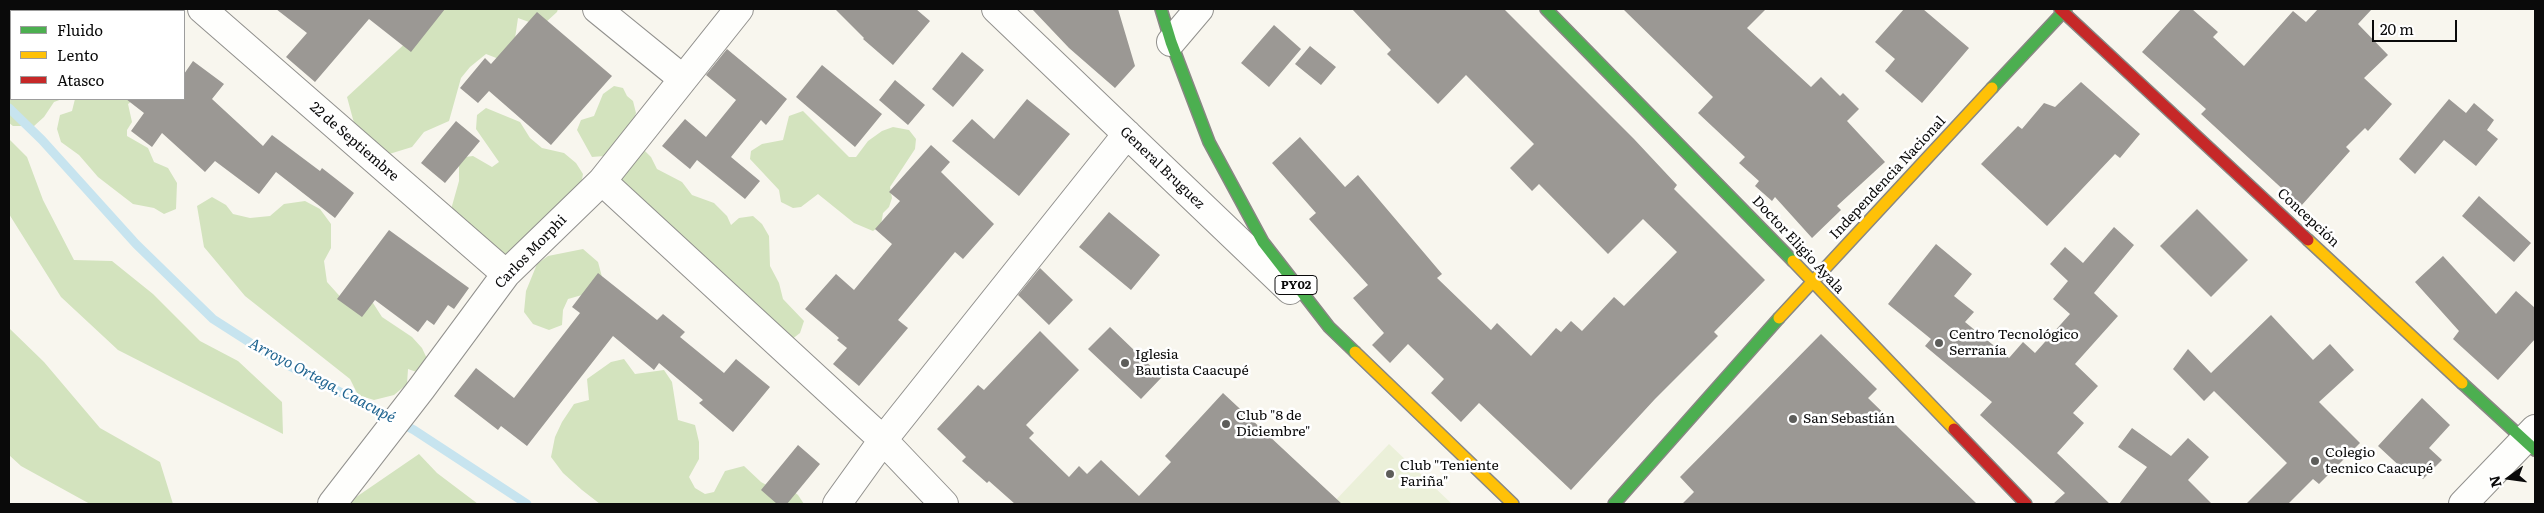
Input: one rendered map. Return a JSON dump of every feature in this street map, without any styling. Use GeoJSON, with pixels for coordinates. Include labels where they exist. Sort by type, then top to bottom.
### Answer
{"type":"FeatureCollection","features":[{"type":"Feature","properties":{"kind":"street","name":"22 de Septiembre"},"geometry":{"type":"LineString","coordinates":[[202,9],[506,274]]}},
{"type":"Feature","properties":{"kind":"street"},"geometry":{"type":"LineString","coordinates":[[597,9],[683,79]]}},
{"type":"Feature","properties":{"kind":"street","name":"Carlos Morphi"},"geometry":{"type":"LineString","coordinates":[[332,504],[421,389],[506,274],[602,181],[740,9]]}},
{"type":"Feature","properties":{"kind":"street","name":"General Bruguez"},"geometry":{"type":"LineString","coordinates":[[996,9],[1329,327]]}},
{"type":"Feature","properties":{"kind":"street","name":"PY02"},"geometry":{"type":"LineString","coordinates":[[1161,9],[1171,42],[1209,142],[1235,194],[1263,242],[1329,327],[1513,504]]}},
{"type":"Feature","properties":{"kind":"street"},"geometry":{"type":"LineString","coordinates":[[1171,42],[1199,9]]}},
{"type":"Feature","properties":{"kind":"street","name":"Doctor Eligio Ayala"},"geometry":{"type":"LineString","coordinates":[[1546,9],[1702,166],[1811,282],[2026,504]]}},
{"type":"Feature","properties":{"kind":"street","name":"Independencia Nacional"},"geometry":{"type":"LineString","coordinates":[[1614,504],[1811,282],[2063,10]]}},
{"type":"Feature","properties":{"kind":"street","name":"Concepción"},"geometry":{"type":"LineString","coordinates":[[2063,10],[2532,440]]}},
{"type":"Feature","properties":{"kind":"street"},"geometry":{"type":"LineString","coordinates":[[837,504],[883,440],[1127,134]]}},
{"type":"Feature","properties":{"kind":"street"},"geometry":{"type":"LineString","coordinates":[[602,181],[883,440],[944,504]]}},
{"type":"Feature","properties":{"kind":"street"},"geometry":{"type":"LineString","coordinates":[[2463,504],[2532,440]]}},
{"type":"Feature","properties":{"kind":"green space"},"geometry":{"type":"Polygon","coordinates":[[[9,9],[42,9],[10,10],[10,100],[59,100],[54,102],[44,117],[34,126],[13,126],[9,123],[9,9]]]}},
{"type":"Feature","properties":{"kind":"green space"},"geometry":{"type":"Polygon","coordinates":[[[423,9],[558,9],[545,23],[529,22],[518,18],[513,52],[504,61],[486,54],[470,67],[461,78],[449,121],[424,132],[412,147],[386,155],[354,123],[347,97],[410,39],[423,9]]]}},
{"type":"Feature","properties":{"kind":"green space"},"geometry":{"type":"Polygon","coordinates":[[[614,86],[623,88],[627,96],[633,101],[636,113],[632,123],[604,156],[592,157],[577,130],[581,120],[594,116],[603,94],[614,86]]]}},
{"type":"Feature","properties":{"kind":"green space"},"geometry":{"type":"Polygon","coordinates":[[[75,100],[134,100],[128,104],[132,122],[127,130],[127,136],[148,148],[154,162],[168,168],[177,183],[176,209],[164,214],[154,208],[133,204],[98,177],[79,155],[61,142],[57,129],[60,115],[72,111],[75,100]]]}},
{"type":"Feature","properties":{"kind":"green space"},"geometry":{"type":"Polygon","coordinates":[[[486,108],[520,122],[530,138],[542,148],[564,153],[576,163],[583,174],[580,190],[559,213],[546,215],[526,241],[512,253],[497,257],[450,213],[459,181],[459,164],[465,157],[473,156],[492,167],[499,162],[476,129],[477,115],[486,108]]]}},
{"type":"Feature","properties":{"kind":"green space"},"geometry":{"type":"Polygon","coordinates":[[[803,111],[849,157],[856,157],[868,141],[882,131],[893,127],[909,130],[916,139],[915,149],[890,187],[892,198],[889,207],[883,213],[881,225],[873,231],[854,223],[818,194],[801,207],[793,208],[781,202],[779,190],[750,159],[751,151],[762,144],[783,140],[789,116],[803,111]]]}},
{"type":"Feature","properties":{"kind":"green space"},"geometry":{"type":"Polygon","coordinates":[[[9,139],[27,157],[43,200],[74,260],[112,261],[153,294],[200,341],[238,361],[282,402],[283,434],[118,350],[61,297],[9,214],[9,139]]]}},
{"type":"Feature","properties":{"kind":"green space"},"geometry":{"type":"Polygon","coordinates":[[[639,145],[651,157],[657,169],[682,182],[692,195],[714,203],[727,216],[731,225],[739,218],[753,216],[762,224],[769,236],[770,266],[779,283],[783,299],[804,321],[800,333],[791,340],[746,302],[735,284],[726,282],[615,178],[639,145]]]}},
{"type":"Feature","properties":{"kind":"green space"},"geometry":{"type":"Polygon","coordinates":[[[212,197],[226,205],[233,214],[250,218],[270,216],[284,204],[305,201],[320,209],[331,224],[331,248],[324,261],[327,282],[345,302],[373,303],[382,317],[412,337],[422,348],[429,363],[422,374],[408,369],[407,384],[394,395],[374,400],[358,395],[350,379],[245,296],[204,247],[197,206],[212,197]]]}},
{"type":"Feature","properties":{"kind":"green space"},"geometry":{"type":"Polygon","coordinates":[[[583,249],[598,262],[602,277],[589,293],[568,299],[563,310],[562,325],[549,330],[533,324],[524,312],[526,291],[537,264],[548,256],[583,249]]]}},
{"type":"Feature","properties":{"kind":"green space"},"geometry":{"type":"Polygon","coordinates":[[[9,328],[44,362],[100,428],[160,462],[173,504],[90,504],[21,466],[9,455],[9,328]]]}},
{"type":"Feature","properties":{"kind":"green space"},"geometry":{"type":"Polygon","coordinates":[[[624,359],[635,374],[664,370],[672,382],[678,420],[695,425],[699,442],[699,459],[689,477],[695,488],[705,494],[714,492],[725,471],[744,466],[761,482],[770,487],[788,487],[798,495],[804,504],[600,504],[582,490],[563,473],[551,457],[555,437],[574,404],[589,400],[587,379],[611,362],[624,359]]]}},
{"type":"Feature","properties":{"kind":"green space","name":"Club \"Teniente Fariña\""},"geometry":{"type":"Polygon","coordinates":[[[1389,444],[1452,504],[1332,504],[1389,444]]]}},
{"type":"Feature","properties":{"kind":"green space"},"geometry":{"type":"Polygon","coordinates":[[[419,454],[437,473],[478,504],[346,504],[419,454]]]}},
{"type":"Feature","properties":{"kind":"building"},"geometry":{"type":"Polygon","coordinates":[[[276,9],[445,9],[411,52],[369,19],[315,82],[286,57],[307,33],[276,9]]]}},
{"type":"Feature","properties":{"kind":"building"},"geometry":{"type":"Polygon","coordinates":[[[835,9],[916,9],[930,21],[893,65],[863,39],[835,9]]]}},
{"type":"Feature","properties":{"kind":"building"},"geometry":{"type":"Polygon","coordinates":[[[1032,9],[1118,9],[1135,66],[1115,88],[1069,48],[1032,9]]]}},
{"type":"Feature","properties":{"kind":"building"},"geometry":{"type":"Polygon","coordinates":[[[1352,9],[1504,9],[1634,139],[1677,185],[1674,189],[1765,280],[1714,332],[1718,336],[1655,399],[1571,490],[1479,403],[1461,422],[1431,393],[1444,379],[1408,344],[1390,363],[1372,345],[1384,333],[1353,298],[1368,285],[1309,219],[1316,213],[1272,163],[1300,137],[1345,187],[1358,175],[1442,274],[1437,278],[1491,330],[1497,323],[1531,356],[1556,328],[1561,332],[1571,321],[1582,331],[1614,297],[1624,306],[1677,252],[1643,219],[1608,254],[1539,184],[1532,191],[1510,168],[1534,144],[1466,75],[1438,104],[1387,54],[1391,50],[1352,9]]]}},
{"type":"Feature","properties":{"kind":"building"},"geometry":{"type":"Polygon","coordinates":[[[1623,9],[1766,9],[1747,28],[1811,87],[1821,77],[1840,96],[1843,93],[1859,109],[1847,121],[1885,162],[1837,206],[1841,210],[1812,238],[1775,197],[1772,201],[1755,186],[1759,181],[1739,163],[1745,157],[1698,113],[1713,97],[1623,9]]]}},
{"type":"Feature","properties":{"kind":"building"},"geometry":{"type":"Polygon","coordinates":[[[1904,9],[1923,9],[1969,48],[1922,103],[1885,71],[1895,59],[1875,42],[1904,9]]]}},
{"type":"Feature","properties":{"kind":"building"},"geometry":{"type":"Polygon","coordinates":[[[2181,9],[2192,9],[2218,32],[2213,37],[2244,66],[2293,11],[2306,22],[2318,9],[2372,9],[2358,24],[2388,55],[2364,78],[2392,104],[2368,131],[2365,128],[2346,147],[2350,151],[2301,206],[2201,114],[2206,109],[2142,52],[2181,9]]]}},
{"type":"Feature","properties":{"kind":"building"},"geometry":{"type":"Polygon","coordinates":[[[537,12],[612,76],[551,145],[489,91],[478,103],[460,88],[485,58],[491,64],[537,12]]]}},
{"type":"Feature","properties":{"kind":"building"},"geometry":{"type":"Polygon","coordinates":[[[1274,25],[1301,49],[1269,87],[1241,63],[1274,25]]]}},
{"type":"Feature","properties":{"kind":"building"},"geometry":{"type":"Polygon","coordinates":[[[1310,46],[1336,67],[1321,85],[1295,64],[1310,46]]]}},
{"type":"Feature","properties":{"kind":"building"},"geometry":{"type":"Polygon","coordinates":[[[727,49],[787,99],[766,125],[761,120],[731,157],[760,181],[745,199],[697,160],[690,169],[662,146],[685,119],[706,137],[736,100],[706,75],[727,49]]]}},
{"type":"Feature","properties":{"kind":"building"},"geometry":{"type":"Polygon","coordinates":[[[962,52],[984,70],[953,107],[932,89],[962,52]]]}},
{"type":"Feature","properties":{"kind":"building"},"geometry":{"type":"Polygon","coordinates":[[[193,61],[224,84],[212,99],[263,146],[272,135],[320,171],[322,168],[354,193],[335,218],[276,172],[259,194],[215,161],[205,172],[162,133],[152,147],[131,131],[144,113],[127,100],[185,100],[185,73],[193,61]]]}},
{"type":"Feature","properties":{"kind":"building"},"geometry":{"type":"Polygon","coordinates":[[[822,65],[882,114],[855,147],[796,97],[822,65]]]}},
{"type":"Feature","properties":{"kind":"building"},"geometry":{"type":"Polygon","coordinates":[[[895,80],[925,105],[908,125],[879,100],[895,80]]]}},
{"type":"Feature","properties":{"kind":"building"},"geometry":{"type":"Polygon","coordinates":[[[2081,82],[2140,134],[2120,158],[2115,154],[2047,226],[1981,164],[2018,126],[2022,129],[2044,103],[2055,107],[2081,82]]]}},
{"type":"Feature","properties":{"kind":"building"},"geometry":{"type":"Polygon","coordinates":[[[1027,99],[1070,134],[1019,196],[952,141],[972,119],[994,139],[1027,99]]]}},
{"type":"Feature","properties":{"kind":"building"},"geometry":{"type":"Polygon","coordinates":[[[2449,99],[2466,113],[2474,103],[2494,120],[2487,130],[2498,139],[2476,166],[2444,140],[2415,174],[2399,159],[2449,99]]]}},
{"type":"Feature","properties":{"kind":"building"},"geometry":{"type":"Polygon","coordinates":[[[456,121],[480,141],[445,183],[421,163],[456,121]]]}},
{"type":"Feature","properties":{"kind":"building"},"geometry":{"type":"Polygon","coordinates":[[[931,145],[950,162],[941,172],[994,224],[963,259],[955,252],[898,320],[908,328],[859,386],[833,364],[847,348],[837,340],[839,338],[805,309],[836,274],[854,290],[892,244],[875,229],[900,201],[889,192],[931,145]]]}},
{"type":"Feature","properties":{"kind":"building"},"geometry":{"type":"Polygon","coordinates":[[[2479,196],[2531,243],[2514,262],[2462,216],[2479,196]]]}},
{"type":"Feature","properties":{"kind":"building"},"geometry":{"type":"Polygon","coordinates":[[[2197,209],[2248,260],[2211,297],[2160,246],[2197,209]]]}},
{"type":"Feature","properties":{"kind":"building"},"geometry":{"type":"Polygon","coordinates":[[[1109,212],[1160,255],[1131,290],[1079,247],[1109,212]]]}},
{"type":"Feature","properties":{"kind":"building"},"geometry":{"type":"Polygon","coordinates":[[[2114,227],[2134,245],[2094,293],[2118,316],[2075,364],[2098,386],[2073,413],[2084,423],[2057,453],[2110,504],[2053,504],[2065,493],[1980,415],[1992,402],[1925,346],[1931,339],[1888,304],[1936,244],[1972,274],[1954,296],[1974,312],[1965,322],[2009,358],[2023,342],[2035,353],[2070,314],[2053,299],[2068,281],[2050,264],[2065,247],[2083,263],[2114,227]]]}},
{"type":"Feature","properties":{"kind":"building"},"geometry":{"type":"Polygon","coordinates":[[[389,230],[469,288],[454,309],[448,305],[434,325],[427,320],[418,332],[375,300],[362,317],[337,299],[389,230]]]}},
{"type":"Feature","properties":{"kind":"building"},"geometry":{"type":"Polygon","coordinates":[[[2443,256],[2496,314],[2516,291],[2535,308],[2535,339],[2498,380],[2453,339],[2459,331],[2415,282],[2443,256]]]}},
{"type":"Feature","properties":{"kind":"building"},"geometry":{"type":"Polygon","coordinates":[[[1040,268],[1073,300],[1049,325],[1018,295],[1040,268]]]}},
{"type":"Feature","properties":{"kind":"building"},"geometry":{"type":"Polygon","coordinates":[[[598,273],[657,320],[663,314],[685,332],[680,337],[724,373],[736,359],[770,387],[733,432],[699,403],[703,400],[659,363],[654,370],[613,336],[527,446],[501,426],[498,430],[454,396],[476,368],[514,398],[580,313],[572,307],[598,273]]]}},
{"type":"Feature","properties":{"kind":"building"},"geometry":{"type":"Polygon","coordinates":[[[2271,315],[2313,360],[2330,344],[2354,370],[2319,402],[2360,443],[2319,484],[2313,479],[2288,504],[2246,504],[2287,463],[2214,391],[2204,401],[2173,369],[2188,349],[2211,373],[2271,315]]]}},
{"type":"Feature","properties":{"kind":"building","name":"Iglesia Bautista Caacupé"},"geometry":{"type":"Polygon","coordinates":[[[1110,327],[1162,377],[1141,399],[1088,349],[1110,327]]]}},
{"type":"Feature","properties":{"kind":"building"},"geometry":{"type":"Polygon","coordinates":[[[1040,331],[1079,370],[1026,425],[1034,433],[1029,438],[1069,477],[1079,466],[1087,474],[1101,460],[1139,496],[1171,462],[1165,456],[1223,393],[1342,504],[1015,504],[962,461],[966,457],[937,429],[978,385],[984,390],[1040,331]]]}},
{"type":"Feature","properties":{"kind":"building"},"geometry":{"type":"Polygon","coordinates":[[[1821,334],[1877,389],[1868,398],[1977,504],[1682,504],[1694,492],[1680,477],[1821,334]]]}},
{"type":"Feature","properties":{"kind":"building"},"geometry":{"type":"Polygon","coordinates":[[[2422,398],[2450,425],[2429,448],[2442,460],[2423,479],[2411,467],[2406,472],[2378,446],[2422,398]]]}},
{"type":"Feature","properties":{"kind":"building"},"geometry":{"type":"Polygon","coordinates":[[[2132,428],[2171,456],[2188,438],[2209,457],[2188,480],[2212,504],[2119,504],[2147,467],[2118,447],[2132,428]]]}},
{"type":"Feature","properties":{"kind":"building"},"geometry":{"type":"Polygon","coordinates":[[[798,445],[820,464],[787,504],[777,504],[761,490],[798,445]]]}},
{"type":"Feature","properties":{"kind":"waterway","name":"Arroyo Ortega, Caacupé"},"geometry":{"type":"LineString","coordinates":[[9,108],[42,140],[136,244],[213,319],[274,358],[414,430],[527,504]]}},
{"type":"Feature","properties":{"kind":"traffic: fast"},"geometry":{"type":"LineString","coordinates":[[1161,9],[1171,42],[1209,142],[1263,242],[1329,327],[1355,352]]}},
{"type":"Feature","properties":{"kind":"traffic: fast"},"geometry":{"type":"LineString","coordinates":[[1546,9],[1793,261]]}},
{"type":"Feature","properties":{"kind":"traffic: fast"},"geometry":{"type":"LineString","coordinates":[[1992,88],[2066,9]]}},
{"type":"Feature","properties":{"kind":"traffic: fast"},"geometry":{"type":"LineString","coordinates":[[1614,504],[1779,318]]}},
{"type":"Feature","properties":{"kind":"traffic: fast"},"geometry":{"type":"LineString","coordinates":[[2462,383],[2535,450]]}},
{"type":"Feature","properties":{"kind":"traffic: slow"},"geometry":{"type":"LineString","coordinates":[[1779,318],[1992,88]]}},
{"type":"Feature","properties":{"kind":"traffic: slow"},"geometry":{"type":"LineString","coordinates":[[2308,240],[2462,383]]}},
{"type":"Feature","properties":{"kind":"traffic: slow"},"geometry":{"type":"LineString","coordinates":[[1793,261],[1954,429]]}},
{"type":"Feature","properties":{"kind":"traffic: slow"},"geometry":{"type":"LineString","coordinates":[[1355,352],[1513,504]]}},
{"type":"Feature","properties":{"kind":"traffic: jam"},"geometry":{"type":"LineString","coordinates":[[2060,9],[2308,240]]}},
{"type":"Feature","properties":{"kind":"traffic: jam"},"geometry":{"type":"LineString","coordinates":[[1954,429],[2026,504]]}},
{"type":"Feature","properties":{"kind":"place","name":"Centro Tecnológico Serranía"},"geometry":{"type":"Point","coordinates":[1939,343]}},
{"type":"Feature","properties":{"kind":"place","name":"Iglesia Bautista Caacupé"},"geometry":{"type":"Point","coordinates":[1125,363]}},
{"type":"Feature","properties":{"kind":"place","name":"San Sebastián"},"geometry":{"type":"Point","coordinates":[1793,419]}},
{"type":"Feature","properties":{"kind":"place","name":"Club \"8 de Diciembre\""},"geometry":{"type":"Point","coordinates":[1226,424]}},
{"type":"Feature","properties":{"kind":"place","name":"Colegio tecnico Caacupé"},"geometry":{"type":"Point","coordinates":[2315,461]}},
{"type":"Feature","properties":{"kind":"place","name":"Club \"Teniente Fariña\""},"geometry":{"type":"Point","coordinates":[1390,474]}}]}
